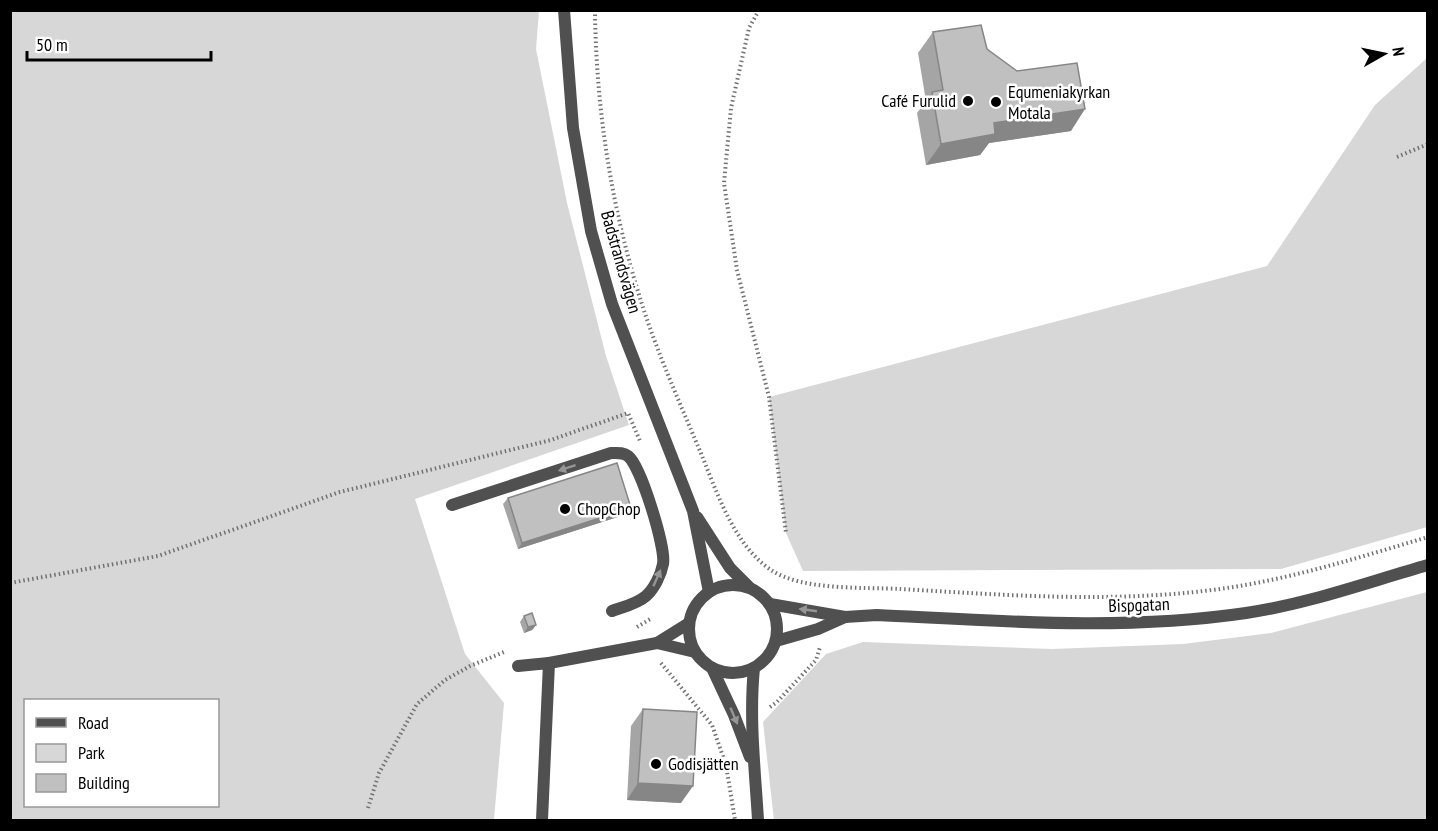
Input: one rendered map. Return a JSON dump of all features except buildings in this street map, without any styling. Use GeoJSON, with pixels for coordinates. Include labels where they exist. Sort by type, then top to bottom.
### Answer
{"type":"FeatureCollection","features":[{"type":"Feature","properties":{"kind":"street","name":"Badstrandsvägen"},"geometry":{"type":"LineString","coordinates":[[564,10],[573,128],[591,231],[612,304],[693,511],[709,592]]}},
{"type":"Feature","properties":{"kind":"street"},"geometry":{"type":"LineString","coordinates":[[452,505],[611,453],[628,455],[634,464],[657,524],[663,546],[663,563],[654,585],[645,597],[612,611]]}},
{"type":"Feature","properties":{"kind":"street","name":"Badstrandsvägen"},"geometry":{"type":"LineString","coordinates":[[693,511],[730,568],[749,588],[761,594],[770,603]]}},
{"type":"Feature","properties":{"kind":"street","name":"Bispgatan"},"geometry":{"type":"LineString","coordinates":[[770,603],[845,617],[877,615],[1117,624],[1189,621],[1249,613],[1309,600],[1428,565]]}},
{"type":"Feature","properties":{"kind":"street"},"geometry":{"type":"LineString","coordinates":[[749,588],[735,585],[722,586],[709,592],[699,601],[689,623],[690,638],[695,652],[702,661],[712,668],[733,673],[754,668],[764,661],[776,641],[775,615],[770,603]]}},
{"type":"Feature","properties":{"kind":"street","name":"Bispgatan"},"geometry":{"type":"LineString","coordinates":[[776,641],[818,629],[845,617]]}},
{"type":"Feature","properties":{"kind":"street"},"geometry":{"type":"LineString","coordinates":[[518,666],[549,663],[657,643],[689,623]]}},
{"type":"Feature","properties":{"kind":"street"},"geometry":{"type":"LineString","coordinates":[[657,643],[695,652]]}},
{"type":"Feature","properties":{"kind":"street"},"geometry":{"type":"LineString","coordinates":[[542,820],[549,663]]}},
{"type":"Feature","properties":{"kind":"street"},"geometry":{"type":"LineString","coordinates":[[712,668],[734,715],[753,766]]}},
{"type":"Feature","properties":{"kind":"street"},"geometry":{"type":"LineString","coordinates":[[754,668],[753,766],[758,820]]}},
{"type":"Feature","properties":{"kind":"path"},"geometry":{"type":"LineString","coordinates":[[596,10],[597,69],[603,132],[608,166],[630,262],[649,322],[722,502],[739,534],[757,558],[773,572],[817,585],[1052,597],[1167,594],[1213,590],[1273,578],[1354,559],[1428,537]]}},
{"type":"Feature","properties":{"kind":"path"},"geometry":{"type":"LineString","coordinates":[[759,10],[749,28],[731,108],[724,183],[737,270],[769,397],[786,533]]}},
{"type":"Feature","properties":{"kind":"path"},"geometry":{"type":"LineString","coordinates":[[1397,157],[1428,144]]}},
{"type":"Feature","properties":{"kind":"path"},"geometry":{"type":"LineString","coordinates":[[10,583],[158,556],[340,492],[551,440],[628,412],[641,445]]}},
{"type":"Feature","properties":{"kind":"path"},"geometry":{"type":"LineString","coordinates":[[816,611],[817,585]]}},
{"type":"Feature","properties":{"kind":"path"},"geometry":{"type":"LineString","coordinates":[[627,630],[652,618]]}},
{"type":"Feature","properties":{"kind":"path"},"geometry":{"type":"LineString","coordinates":[[752,710],[764,709],[777,702],[816,660],[820,647],[818,629]]}},
{"type":"Feature","properties":{"kind":"path"},"geometry":{"type":"LineString","coordinates":[[368,808],[379,773],[417,704],[445,680],[470,666],[507,651]]}},
{"type":"Feature","properties":{"kind":"green space"},"geometry":{"type":"Polygon","coordinates":[[[10,11],[539,11],[536,49],[567,203],[606,356],[629,425],[415,499],[465,654],[504,703],[494,820],[11,820],[10,11]]]}},
{"type":"Feature","properties":{"kind":"green space"},"geometry":{"type":"Polygon","coordinates":[[[1427,58],[1427,527],[1281,569],[803,571],[786,533],[769,397],[1267,266],[1375,105],[1427,58]]]}},
{"type":"Feature","properties":{"kind":"green space"},"geometry":{"type":"Polygon","coordinates":[[[1427,592],[1427,820],[774,820],[763,722],[826,654],[863,642],[1052,649],[1183,644],[1271,633],[1427,592]]]}},
{"type":"Feature","properties":{"kind":"place","name":"Café Furulid"},"geometry":{"type":"Point","coordinates":[968,101]}},
{"type":"Feature","properties":{"kind":"place","name":"Equmeniakyrkan Motala"},"geometry":{"type":"Point","coordinates":[996,102]}},
{"type":"Feature","properties":{"kind":"place","name":"ChopChop"},"geometry":{"type":"Point","coordinates":[565,509]}},
{"type":"Feature","properties":{"kind":"place","name":"Godisjätten"},"geometry":{"type":"Point","coordinates":[656,764]}}]}
